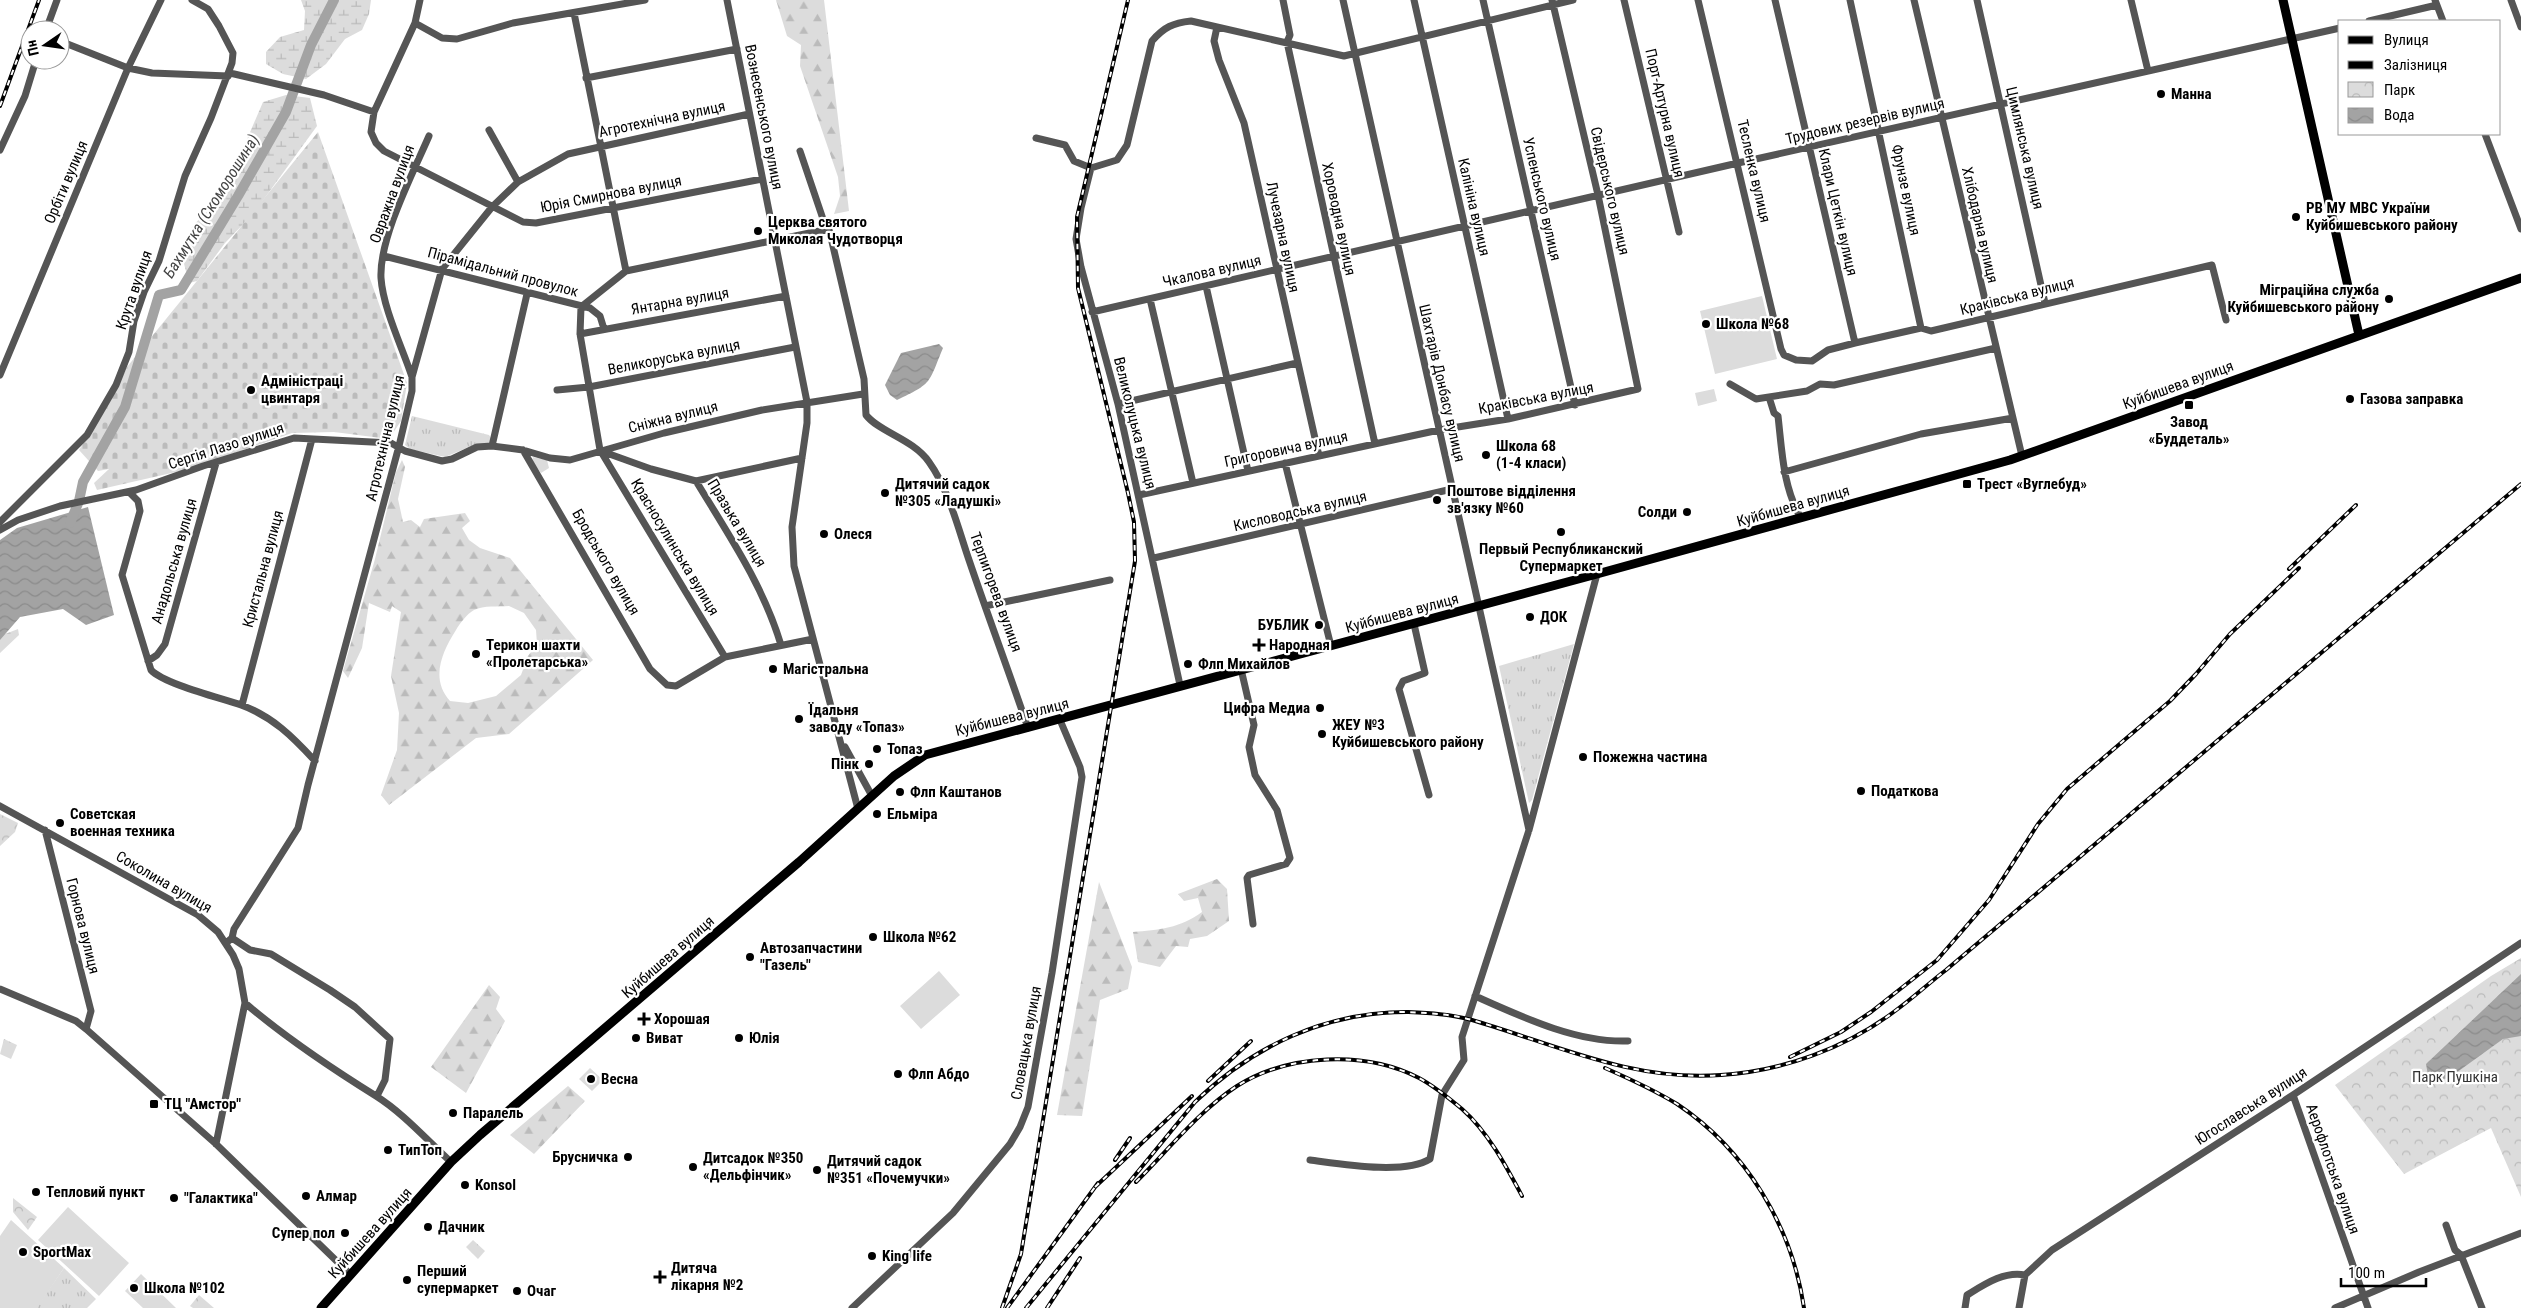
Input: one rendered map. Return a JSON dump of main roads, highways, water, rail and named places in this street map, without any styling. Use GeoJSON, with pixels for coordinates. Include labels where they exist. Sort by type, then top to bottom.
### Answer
{"type":"FeatureCollection","features":[{"type":"Feature","properties":{"kind":"main road"},"geometry":{"type":"LineString","coordinates":[[2283,0],[2359,335]]}},
{"type":"Feature","properties":{"kind":"main road","name":"Куйбишева вулиця"},"geometry":{"type":"LineString","coordinates":[[321,1308],[451,1162],[858,810],[894,776],[925,755],[1060,720],[1180,685],[1414,624],[2022,456],[2521,278]]}},
{"type":"Feature","properties":{"kind":"water"},"geometry":{"type":"Polygon","coordinates":[[[939,344],[943,348],[928,381],[917,390],[897,400],[890,395],[885,385],[901,353],[939,344]]]}},
{"type":"Feature","properties":{"kind":"water"},"geometry":{"type":"Polygon","coordinates":[[[88,507],[114,615],[86,625],[63,609],[20,617],[0,640],[0,540],[17,528],[88,507]]]}},
{"type":"Feature","properties":{"kind":"water"},"geometry":{"type":"Polygon","coordinates":[[[2521,974],[2521,1036],[2503,1039],[2449,1078],[2429,1081],[2426,1064],[2521,974]]]}},
{"type":"Feature","properties":{"kind":"waterway","name":"Бахмутка (Скоморошина)"},"geometry":{"type":"LineString","coordinates":[[70,523],[79,501],[83,482],[125,407],[159,295],[181,290],[238,196],[286,112],[311,45],[334,0]]}},
{"type":"Feature","properties":{"kind":"railway"},"geometry":{"type":"LineString","coordinates":[[0,106],[39,0]]}},
{"type":"Feature","properties":{"kind":"railway"},"geometry":{"type":"LineString","coordinates":[[1002,1308],[1021,1254],[1135,561],[1134,522],[1128,493],[1078,288],[1077,217],[1128,0]]}},
{"type":"Feature","properties":{"kind":"railway"},"geometry":{"type":"LineString","coordinates":[[1026,1308],[1195,1102],[1241,1064],[1292,1036],[1319,1026],[1347,1018],[1377,1014],[1407,1012],[1448,1015],[1472,1020],[1564,1050],[1625,1067],[1656,1073],[1688,1076],[1744,1073],[1767,1069],[1813,1055],[1856,1036],[1895,1011],[1946,970],[2521,484]]}},
{"type":"Feature","properties":{"kind":"railway"},"geometry":{"type":"LineString","coordinates":[[2289,569],[2356,505]]}},
{"type":"Feature","properties":{"kind":"railway"},"geometry":{"type":"LineString","coordinates":[[1790,1057],[1841,1032],[1871,1012],[1937,960],[1989,900],[2038,824],[2067,789],[2170,701],[2230,634],[2299,568]]}},
{"type":"Feature","properties":{"kind":"railway"},"geometry":{"type":"LineString","coordinates":[[1208,1081],[1251,1041]]}},
{"type":"Feature","properties":{"kind":"railway"},"geometry":{"type":"LineString","coordinates":[[1136,1182],[1197,1118],[1237,1086],[1257,1075],[1279,1067],[1303,1062],[1351,1060],[1375,1063],[1398,1069],[1425,1081],[1452,1101],[1480,1128],[1503,1161],[1522,1196]]}},
{"type":"Feature","properties":{"kind":"railway"},"geometry":{"type":"LineString","coordinates":[[1605,1068],[1677,1104],[1702,1123],[1744,1167],[1762,1192],[1789,1248],[1804,1308]]}},
{"type":"Feature","properties":{"kind":"railway"},"geometry":{"type":"LineString","coordinates":[[1095,1187],[1192,1096]]}},
{"type":"Feature","properties":{"kind":"railway"},"geometry":{"type":"LineString","coordinates":[[1115,1160],[1130,1138]]}},
{"type":"Feature","properties":{"kind":"railway"},"geometry":{"type":"LineString","coordinates":[[1007,1308],[1098,1183]]}},
{"type":"Feature","properties":{"kind":"railway"},"geometry":{"type":"LineString","coordinates":[[1047,1308],[1080,1258]]}},
{"type":"Feature","properties":{"kind":"place","name":"Манна"},"geometry":{"type":"Point","coordinates":[2161,94]}},
{"type":"Feature","properties":{"kind":"place","name":"РВ МУ МВС України Куйбишевського району"},"geometry":{"type":"Point","coordinates":[2296,217]}},
{"type":"Feature","properties":{"kind":"place","name":"Церква святого Миколая Чудотворця"},"geometry":{"type":"Point","coordinates":[758,231]}},
{"type":"Feature","properties":{"kind":"place","name":"Міграційна служба Куйбишевського району"},"geometry":{"type":"Point","coordinates":[2389,299]}},
{"type":"Feature","properties":{"kind":"place","name":"Школа №68"},"geometry":{"type":"Point","coordinates":[1706,324]}},
{"type":"Feature","properties":{"kind":"place","name":"Адміністраці цвинтаря"},"geometry":{"type":"Point","coordinates":[251,390]}},
{"type":"Feature","properties":{"kind":"place","name":"Газова заправка"},"geometry":{"type":"Point","coordinates":[2350,399]}},
{"type":"Feature","properties":{"kind":"place","name":"Завод «Буддеталь»"},"geometry":{"type":"Point","coordinates":[2189,405]}},
{"type":"Feature","properties":{"kind":"place","name":"Школа 68 (1-4 класи)"},"geometry":{"type":"Point","coordinates":[1486,455]}},
{"type":"Feature","properties":{"kind":"place","name":"Трест «Вуглебуд»"},"geometry":{"type":"Point","coordinates":[1967,484]}},
{"type":"Feature","properties":{"kind":"place","name":"Дитячий садок №305 «Ладушкі»"},"geometry":{"type":"Point","coordinates":[885,493]}},
{"type":"Feature","properties":{"kind":"place","name":"Поштове відділення зв'язку №60"},"geometry":{"type":"Point","coordinates":[1437,500]}},
{"type":"Feature","properties":{"kind":"place","name":"Солди"},"geometry":{"type":"Point","coordinates":[1687,512]}},
{"type":"Feature","properties":{"kind":"place","name":"Первый Республиканский Супермаркет"},"geometry":{"type":"Point","coordinates":[1561,532]}},
{"type":"Feature","properties":{"kind":"place","name":"Олеся"},"geometry":{"type":"Point","coordinates":[824,534]}},
{"type":"Feature","properties":{"kind":"place","name":"ДОК"},"geometry":{"type":"Point","coordinates":[1530,617]}},
{"type":"Feature","properties":{"kind":"place","name":"БУБЛИК"},"geometry":{"type":"Point","coordinates":[1319,625]}},
{"type":"Feature","properties":{"kind":"place","name":"Народная"},"geometry":{"type":"Point","coordinates":[1259,645]}},
{"type":"Feature","properties":{"kind":"place","name":"Терикон шахти «Пролетарська»"},"geometry":{"type":"Point","coordinates":[476,654]}},
{"type":"Feature","properties":{"kind":"place","name":"Флп Михайлов"},"geometry":{"type":"Point","coordinates":[1188,664]}},
{"type":"Feature","properties":{"kind":"place","name":"Магістральна"},"geometry":{"type":"Point","coordinates":[773,669]}},
{"type":"Feature","properties":{"kind":"place","name":"Цифра Медиа"},"geometry":{"type":"Point","coordinates":[1320,708]}},
{"type":"Feature","properties":{"kind":"place","name":"Їдальня заводу «Топаз»"},"geometry":{"type":"Point","coordinates":[799,719]}},
{"type":"Feature","properties":{"kind":"place","name":"ЖЕУ №3 Куйбишевського району"},"geometry":{"type":"Point","coordinates":[1322,734]}},
{"type":"Feature","properties":{"kind":"place","name":"Топаз"},"geometry":{"type":"Point","coordinates":[877,749]}},
{"type":"Feature","properties":{"kind":"place","name":"Пожежна частина"},"geometry":{"type":"Point","coordinates":[1583,757]}},
{"type":"Feature","properties":{"kind":"place","name":"Пінк"},"geometry":{"type":"Point","coordinates":[869,764]}},
{"type":"Feature","properties":{"kind":"place","name":"Податкова"},"geometry":{"type":"Point","coordinates":[1861,791]}},
{"type":"Feature","properties":{"kind":"place","name":"Флп Каштанов"},"geometry":{"type":"Point","coordinates":[900,792]}},
{"type":"Feature","properties":{"kind":"place","name":"Ельміра"},"geometry":{"type":"Point","coordinates":[877,814]}},
{"type":"Feature","properties":{"kind":"place","name":"Советская военная техника"},"geometry":{"type":"Point","coordinates":[60,823]}},
{"type":"Feature","properties":{"kind":"place","name":"Школа №62"},"geometry":{"type":"Point","coordinates":[873,937]}},
{"type":"Feature","properties":{"kind":"place","name":"Автозапчастини \"Газель\""},"geometry":{"type":"Point","coordinates":[750,957]}},
{"type":"Feature","properties":{"kind":"place","name":"Хорошая"},"geometry":{"type":"Point","coordinates":[644,1019]}},
{"type":"Feature","properties":{"kind":"place","name":"Виват"},"geometry":{"type":"Point","coordinates":[636,1038]}},
{"type":"Feature","properties":{"kind":"place","name":"Юлія"},"geometry":{"type":"Point","coordinates":[739,1038]}},
{"type":"Feature","properties":{"kind":"place","name":"Флп Абдо"},"geometry":{"type":"Point","coordinates":[898,1074]}},
{"type":"Feature","properties":{"kind":"place","name":"Весна"},"geometry":{"type":"Point","coordinates":[591,1079]}},
{"type":"Feature","properties":{"kind":"place","name":"ТЦ \"Амстор\""},"geometry":{"type":"Point","coordinates":[154,1104]}},
{"type":"Feature","properties":{"kind":"place","name":"Паралель"},"geometry":{"type":"Point","coordinates":[453,1113]}},
{"type":"Feature","properties":{"kind":"place","name":"ТипТоп"},"geometry":{"type":"Point","coordinates":[388,1150]}},
{"type":"Feature","properties":{"kind":"place","name":"Брусничка"},"geometry":{"type":"Point","coordinates":[628,1157]}},
{"type":"Feature","properties":{"kind":"place","name":"Дитсадок №350 «Дельфінчик»"},"geometry":{"type":"Point","coordinates":[693,1167]}},
{"type":"Feature","properties":{"kind":"place","name":"Дитячий садок №351 «Почемучки»"},"geometry":{"type":"Point","coordinates":[817,1170]}},
{"type":"Feature","properties":{"kind":"place","name":"Konsol"},"geometry":{"type":"Point","coordinates":[465,1185]}},
{"type":"Feature","properties":{"kind":"place","name":"Тепловий пункт"},"geometry":{"type":"Point","coordinates":[36,1192]}},
{"type":"Feature","properties":{"kind":"place","name":"Алмар"},"geometry":{"type":"Point","coordinates":[306,1196]}},
{"type":"Feature","properties":{"kind":"place","name":"\"Галактика\""},"geometry":{"type":"Point","coordinates":[174,1198]}},
{"type":"Feature","properties":{"kind":"place","name":"Дачник"},"geometry":{"type":"Point","coordinates":[428,1227]}},
{"type":"Feature","properties":{"kind":"place","name":"Супер пол"},"geometry":{"type":"Point","coordinates":[345,1233]}},
{"type":"Feature","properties":{"kind":"place","name":"SportMax"},"geometry":{"type":"Point","coordinates":[23,1252]}},
{"type":"Feature","properties":{"kind":"place","name":"King life"},"geometry":{"type":"Point","coordinates":[872,1256]}},
{"type":"Feature","properties":{"kind":"place","name":"Дитяча лікарня №2"},"geometry":{"type":"Point","coordinates":[660,1277]}},
{"type":"Feature","properties":{"kind":"place","name":"Перший супермаркет"},"geometry":{"type":"Point","coordinates":[407,1280]}},
{"type":"Feature","properties":{"kind":"place","name":"Школа №102"},"geometry":{"type":"Point","coordinates":[134,1288]}},
{"type":"Feature","properties":{"kind":"place","name":"Очаг"},"geometry":{"type":"Point","coordinates":[517,1291]}},
{"type":"Feature","properties":{"kind":"park label","name":"Парк Пушкіна"},"geometry":{"type":"Point","coordinates":[2455,1077]}}]}
